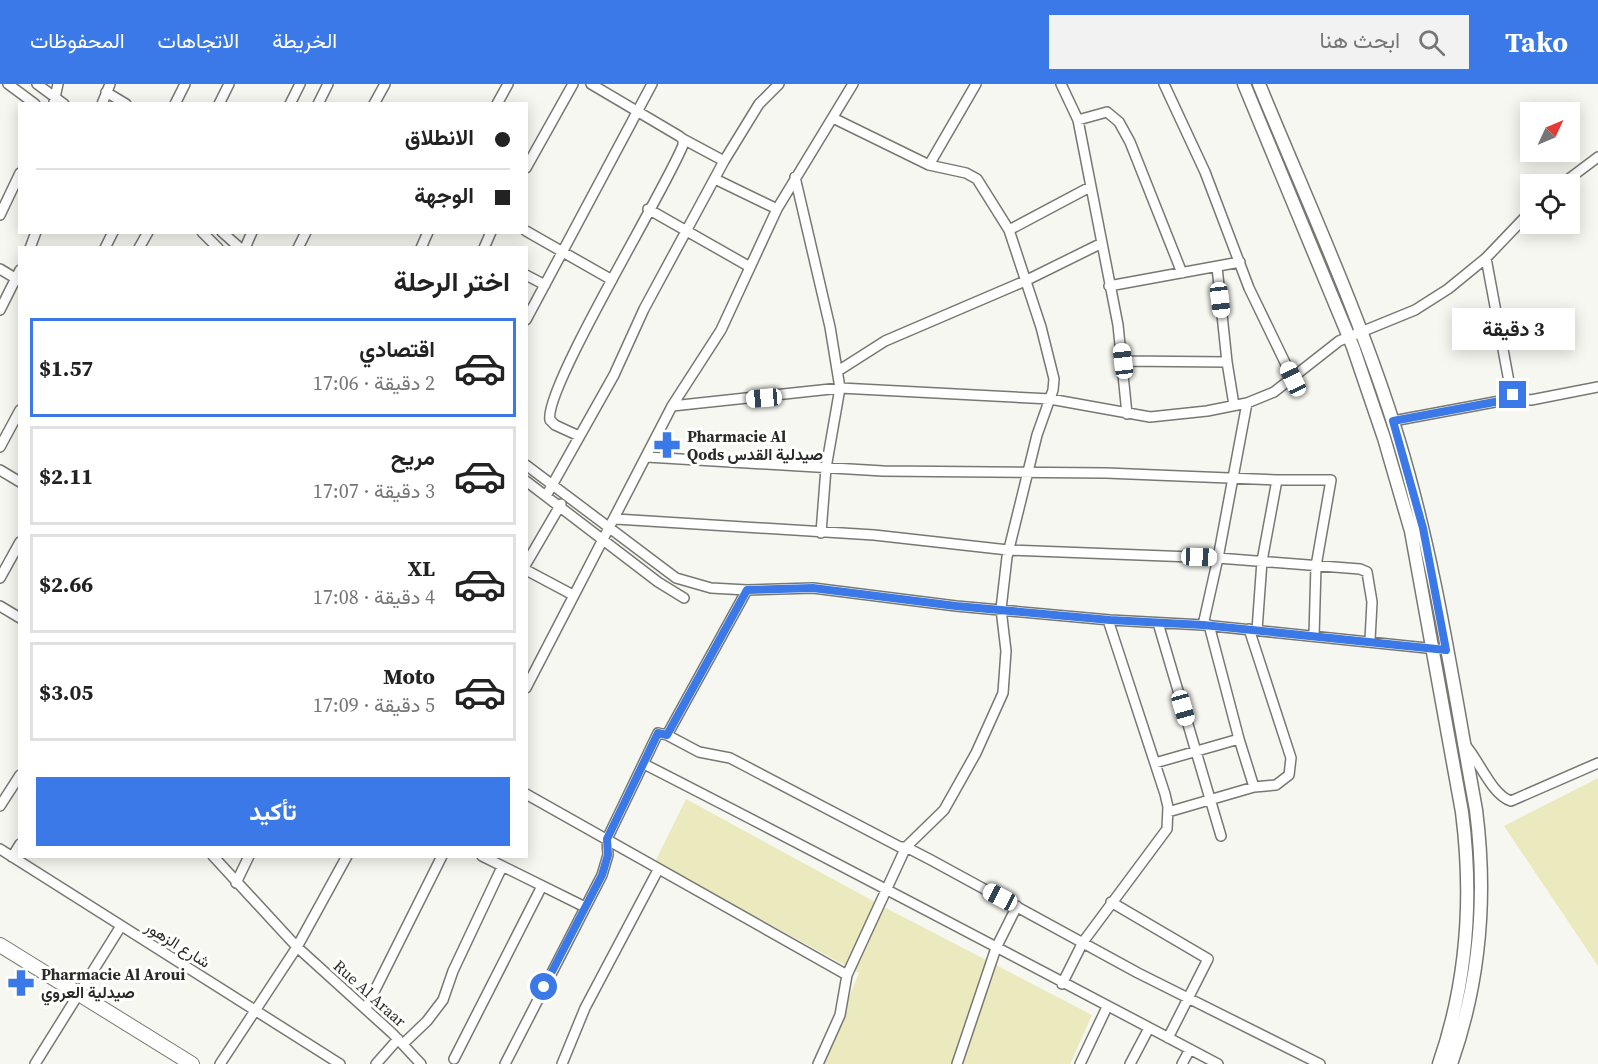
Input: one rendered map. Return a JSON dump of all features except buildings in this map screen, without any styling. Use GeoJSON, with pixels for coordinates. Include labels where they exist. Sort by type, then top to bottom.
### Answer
{"type":"FeatureCollection","features":[{"type":"Feature","properties":{"kind":"main road"},"geometry":{"type":"LineString","coordinates":[[0,945],[192,1064]]}},
{"type":"Feature","properties":{"kind":"street"},"geometry":{"type":"LineString","coordinates":[[8,84],[32,102]]}},
{"type":"Feature","properties":{"kind":"street"},"geometry":{"type":"LineString","coordinates":[[38,84],[55,100]]}},
{"type":"Feature","properties":{"kind":"street"},"geometry":{"type":"LineString","coordinates":[[55,100],[58,84]]}},
{"type":"Feature","properties":{"kind":"street"},"geometry":{"type":"LineString","coordinates":[[176,102],[185,84]]}},
{"type":"Feature","properties":{"kind":"street"},"geometry":{"type":"LineString","coordinates":[[220,102],[229,84]]}},
{"type":"Feature","properties":{"kind":"street"},"geometry":{"type":"LineString","coordinates":[[291,102],[300,84]]}},
{"type":"Feature","properties":{"kind":"street"},"geometry":{"type":"LineString","coordinates":[[319,102],[328,84]]}},
{"type":"Feature","properties":{"kind":"street"},"geometry":{"type":"LineString","coordinates":[[375,102],[385,84]]}},
{"type":"Feature","properties":{"kind":"street"},"geometry":{"type":"LineString","coordinates":[[499,102],[508,84]]}},
{"type":"Feature","properties":{"kind":"street"},"geometry":{"type":"LineString","coordinates":[[528,164],[573,84]]}},
{"type":"Feature","properties":{"kind":"street"},"geometry":{"type":"LineString","coordinates":[[591,84],[724,161]]}},
{"type":"Feature","properties":{"kind":"street"},"geometry":{"type":"LineString","coordinates":[[528,316],[652,84]]}},
{"type":"Feature","properties":{"kind":"street"},"geometry":{"type":"LineString","coordinates":[[546,496],[614,375],[644,309],[724,161],[759,104],[779,84]]}},
{"type":"Feature","properties":{"kind":"street"},"geometry":{"type":"LineString","coordinates":[[528,684],[573,595],[616,519],[672,406],[721,330],[777,209],[853,84]]}},
{"type":"Feature","properties":{"kind":"street"},"geometry":{"type":"LineString","coordinates":[[928,165],[976,84]]}},
{"type":"Feature","properties":{"kind":"street"},"geometry":{"type":"LineString","coordinates":[[1061,84],[1078,120],[1123,361],[1127,414]]}},
{"type":"Feature","properties":{"kind":"street"},"geometry":{"type":"LineString","coordinates":[[1164,84],[1205,172],[1240,262],[1293,379]]}},
{"type":"Feature","properties":{"kind":"street"},"geometry":{"type":"LineString","coordinates":[[1244,84],[1349,337],[1380,427],[1411,531],[1462,812],[1468,877],[1466,939],[1461,979],[1438,1064]]}},
{"type":"Feature","properties":{"kind":"street"},"geometry":{"type":"LineString","coordinates":[[1259,84],[1361,332],[1393,421],[1423,528],[1479,831],[1481,917],[1470,997],[1451,1064]]}},
{"type":"Feature","properties":{"kind":"street"},"geometry":{"type":"LineString","coordinates":[[108,88],[124,102]]}},
{"type":"Feature","properties":{"kind":"street"},"geometry":{"type":"LineString","coordinates":[[1078,120],[1107,112],[1119,122],[1130,142],[1182,273]]}},
{"type":"Feature","properties":{"kind":"street"},"geometry":{"type":"LineString","coordinates":[[818,1064],[840,1015],[847,975],[906,847],[944,810],[996,712],[1006,676],[1000,609],[1008,550],[1036,435],[1050,399],[1054,380],[1053,369],[1009,231],[976,179],[966,173],[928,165],[833,117]]}},
{"type":"Feature","properties":{"kind":"street"},"geometry":{"type":"LineString","coordinates":[[579,436],[555,425],[550,420],[549,409],[648,209],[680,154],[683,139]]}},
{"type":"Feature","properties":{"kind":"street"},"geometry":{"type":"LineString","coordinates":[[1576,174],[1598,158]]}},
{"type":"Feature","properties":{"kind":"street"},"geometry":{"type":"LineString","coordinates":[[0,215],[18,177]]}},
{"type":"Feature","properties":{"kind":"street"},"geometry":{"type":"LineString","coordinates":[[795,177],[840,388],[826,468],[821,533]]}},
{"type":"Feature","properties":{"kind":"street"},"geometry":{"type":"LineString","coordinates":[[715,179],[777,209]]}},
{"type":"Feature","properties":{"kind":"street"},"geometry":{"type":"LineString","coordinates":[[1009,231],[1090,187]]}},
{"type":"Feature","properties":{"kind":"street"},"geometry":{"type":"LineString","coordinates":[[648,209],[750,267]]}},
{"type":"Feature","properties":{"kind":"street"},"geometry":{"type":"LineString","coordinates":[[672,406],[840,388],[1050,399],[1149,417],[1234,405],[1275,392],[1324,351],[1349,337],[1415,310],[1448,289],[1486,258],[1520,222]]}},
{"type":"Feature","properties":{"kind":"street"},"geometry":{"type":"LineString","coordinates":[[528,232],[612,280]]}},
{"type":"Feature","properties":{"kind":"street"},"geometry":{"type":"LineString","coordinates":[[204,234],[216,246]]}},
{"type":"Feature","properties":{"kind":"street"},"geometry":{"type":"LineString","coordinates":[[224,234],[240,246]]}},
{"type":"Feature","properties":{"kind":"street"},"geometry":{"type":"LineString","coordinates":[[838,371],[885,341],[1025,281],[1100,244]]}},
{"type":"Feature","properties":{"kind":"street"},"geometry":{"type":"LineString","coordinates":[[1486,258],[1510,387],[1516,398]]}},
{"type":"Feature","properties":{"kind":"street"},"geometry":{"type":"LineString","coordinates":[[1109,286],[1240,262]]}},
{"type":"Feature","properties":{"kind":"street"},"geometry":{"type":"LineString","coordinates":[[1217,267],[1234,405]]}},
{"type":"Feature","properties":{"kind":"street"},"geometry":{"type":"LineString","coordinates":[[0,269],[18,277],[0,310]]}},
{"type":"Feature","properties":{"kind":"street"},"geometry":{"type":"LineString","coordinates":[[528,276],[545,285]]}},
{"type":"Feature","properties":{"kind":"street"},"geometry":{"type":"LineString","coordinates":[[1123,361],[1227,362]]}},
{"type":"Feature","properties":{"kind":"street"},"geometry":{"type":"LineString","coordinates":[[1393,421],[1516,398],[1531,400],[1598,387]]}},
{"type":"Feature","properties":{"kind":"street"},"geometry":{"type":"LineString","coordinates":[[1247,402],[1231,476],[1206,625],[1254,788]]}},
{"type":"Feature","properties":{"kind":"street"},"geometry":{"type":"LineString","coordinates":[[0,447],[18,414]]}},
{"type":"Feature","properties":{"kind":"street"},"geometry":{"type":"LineString","coordinates":[[647,457],[826,468],[1331,480],[1316,566],[1314,636]]}},
{"type":"Feature","properties":{"kind":"street"},"geometry":{"type":"LineString","coordinates":[[528,467],[676,578],[711,588],[747,590],[813,588],[956,606],[1108,620],[1206,625],[1370,640],[1446,650]]}},
{"type":"Feature","properties":{"kind":"street"},"geometry":{"type":"LineString","coordinates":[[0,470],[18,481]]}},
{"type":"Feature","properties":{"kind":"street"},"geometry":{"type":"LineString","coordinates":[[1168,812],[1254,788],[1276,785],[1284,780],[1292,768],[1253,630],[1262,561],[1277,480]]}},
{"type":"Feature","properties":{"kind":"street"},"geometry":{"type":"LineString","coordinates":[[528,482],[658,582],[684,598]]}},
{"type":"Feature","properties":{"kind":"street"},"geometry":{"type":"LineString","coordinates":[[528,560],[566,497]]}},
{"type":"Feature","properties":{"kind":"street"},"geometry":{"type":"LineString","coordinates":[[616,519],[921,539],[1008,550],[1218,558],[1360,569],[1367,572],[1372,602],[1370,640]]}},
{"type":"Feature","properties":{"kind":"street"},"geometry":{"type":"LineString","coordinates":[[0,578],[18,546]]}},
{"type":"Feature","properties":{"kind":"street"},"geometry":{"type":"LineString","coordinates":[[528,571],[573,595]]}},
{"type":"Feature","properties":{"kind":"street"},"geometry":{"type":"LineString","coordinates":[[667,735],[747,590]]}},
{"type":"Feature","properties":{"kind":"street"},"geometry":{"type":"LineString","coordinates":[[0,607],[18,617]]}},
{"type":"Feature","properties":{"kind":"street"},"geometry":{"type":"LineString","coordinates":[[1062,984],[1083,942],[1110,902],[1167,829],[1168,812],[1155,763],[1108,620]]}},
{"type":"Feature","properties":{"kind":"street"},"geometry":{"type":"LineString","coordinates":[[1158,623],[1221,836]]}},
{"type":"Feature","properties":{"kind":"street"},"geometry":{"type":"LineString","coordinates":[[505,1064],[607,863],[607,839],[658,733],[667,735],[699,752],[730,758],[900,847],[906,847],[1188,1000],[1320,1064]]}},
{"type":"Feature","properties":{"kind":"street"},"geometry":{"type":"LineString","coordinates":[[1155,763],[1239,739]]}},
{"type":"Feature","properties":{"kind":"street"},"geometry":{"type":"LineString","coordinates":[[1463,743],[1478,761],[1495,791],[1502,798],[1511,801],[1598,763]]}},
{"type":"Feature","properties":{"kind":"street"},"geometry":{"type":"LineString","coordinates":[[644,764],[788,836],[1062,984],[1218,1064]]}},
{"type":"Feature","properties":{"kind":"street"},"geometry":{"type":"LineString","coordinates":[[0,806],[18,778]]}},
{"type":"Feature","properties":{"kind":"street"},"geometry":{"type":"LineString","coordinates":[[528,795],[847,975]]}},
{"type":"Feature","properties":{"kind":"street"},"geometry":{"type":"LineString","coordinates":[[12,857],[18,847]]}},
{"type":"Feature","properties":{"kind":"street","name":"شارع الزهور"},"geometry":{"type":"LineString","coordinates":[[0,849],[340,1064]]}},
{"type":"Feature","properties":{"kind":"street","name":"Rue Al Araar"},"geometry":{"type":"LineString","coordinates":[[215,858],[297,947],[366,1008],[422,1064]]}},
{"type":"Feature","properties":{"kind":"street"},"geometry":{"type":"LineString","coordinates":[[236,883],[248,858]]}},
{"type":"Feature","properties":{"kind":"street"},"geometry":{"type":"LineString","coordinates":[[220,1064],[297,947],[346,858]]}},
{"type":"Feature","properties":{"kind":"street"},"geometry":{"type":"LineString","coordinates":[[366,1008],[441,858]]}},
{"type":"Feature","properties":{"kind":"street"},"geometry":{"type":"LineString","coordinates":[[486,858],[585,907]]}},
{"type":"Feature","properties":{"kind":"street"},"geometry":{"type":"LineString","coordinates":[[376,1064],[427,1021],[443,1000],[453,971],[502,867]]}},
{"type":"Feature","properties":{"kind":"street"},"geometry":{"type":"LineString","coordinates":[[562,1064],[585,1008],[658,870]]}},
{"type":"Feature","properties":{"kind":"street"},"geometry":{"type":"LineString","coordinates":[[454,1059],[542,886]]}},
{"type":"Feature","properties":{"kind":"street"},"geometry":{"type":"LineString","coordinates":[[1110,902],[1208,958],[1168,1038]]}},
{"type":"Feature","properties":{"kind":"street"},"geometry":{"type":"LineString","coordinates":[[957,1064],[996,948],[1017,906]]}},
{"type":"Feature","properties":{"kind":"street"},"geometry":{"type":"LineString","coordinates":[[34,1064],[121,926]]}},
{"type":"Feature","properties":{"kind":"street"},"geometry":{"type":"LineString","coordinates":[[1080,1064],[1107,1007]]}},
{"type":"Feature","properties":{"kind":"street"},"geometry":{"type":"LineString","coordinates":[[1130,1064],[1149,1028]]}},
{"type":"Feature","properties":{"kind":"street"},"geometry":{"type":"LineString","coordinates":[[1182,1064],[1190,1049]]}},
{"type":"Feature","properties":{"kind":"shaded area"},"geometry":{"type":"Polygon","coordinates":[[[1598,778],[1598,966],[1504,826],[1598,778]]]}},
{"type":"Feature","properties":{"kind":"shaded area"},"geometry":{"type":"Polygon","coordinates":[[[686,799],[886,908],[1092,1015],[1070,1064],[821,1064],[859,973],[655,862],[686,799]]]}},
{"type":"Feature","properties":{"kind":"place","name":"Pharmacie Al Qods صيدلية القدس"},"geometry":{"type":"Point","coordinates":[667,445]}},
{"type":"Feature","properties":{"kind":"place","name":"Pharmacie Al Aroui صيدلية العروي"},"geometry":{"type":"Point","coordinates":[21,983]}},
{"type":"Feature","properties":{"kind":"route"},"geometry":{"type":"LineString","coordinates":[[544,987],[602,875],[607,863],[607,839],[658,733],[667,735],[747,590],[813,588],[956,606],[1110,620],[1203,625],[1370,640],[1446,650],[1423,528],[1393,421],[1516,398],[1513,395]]}}]}
